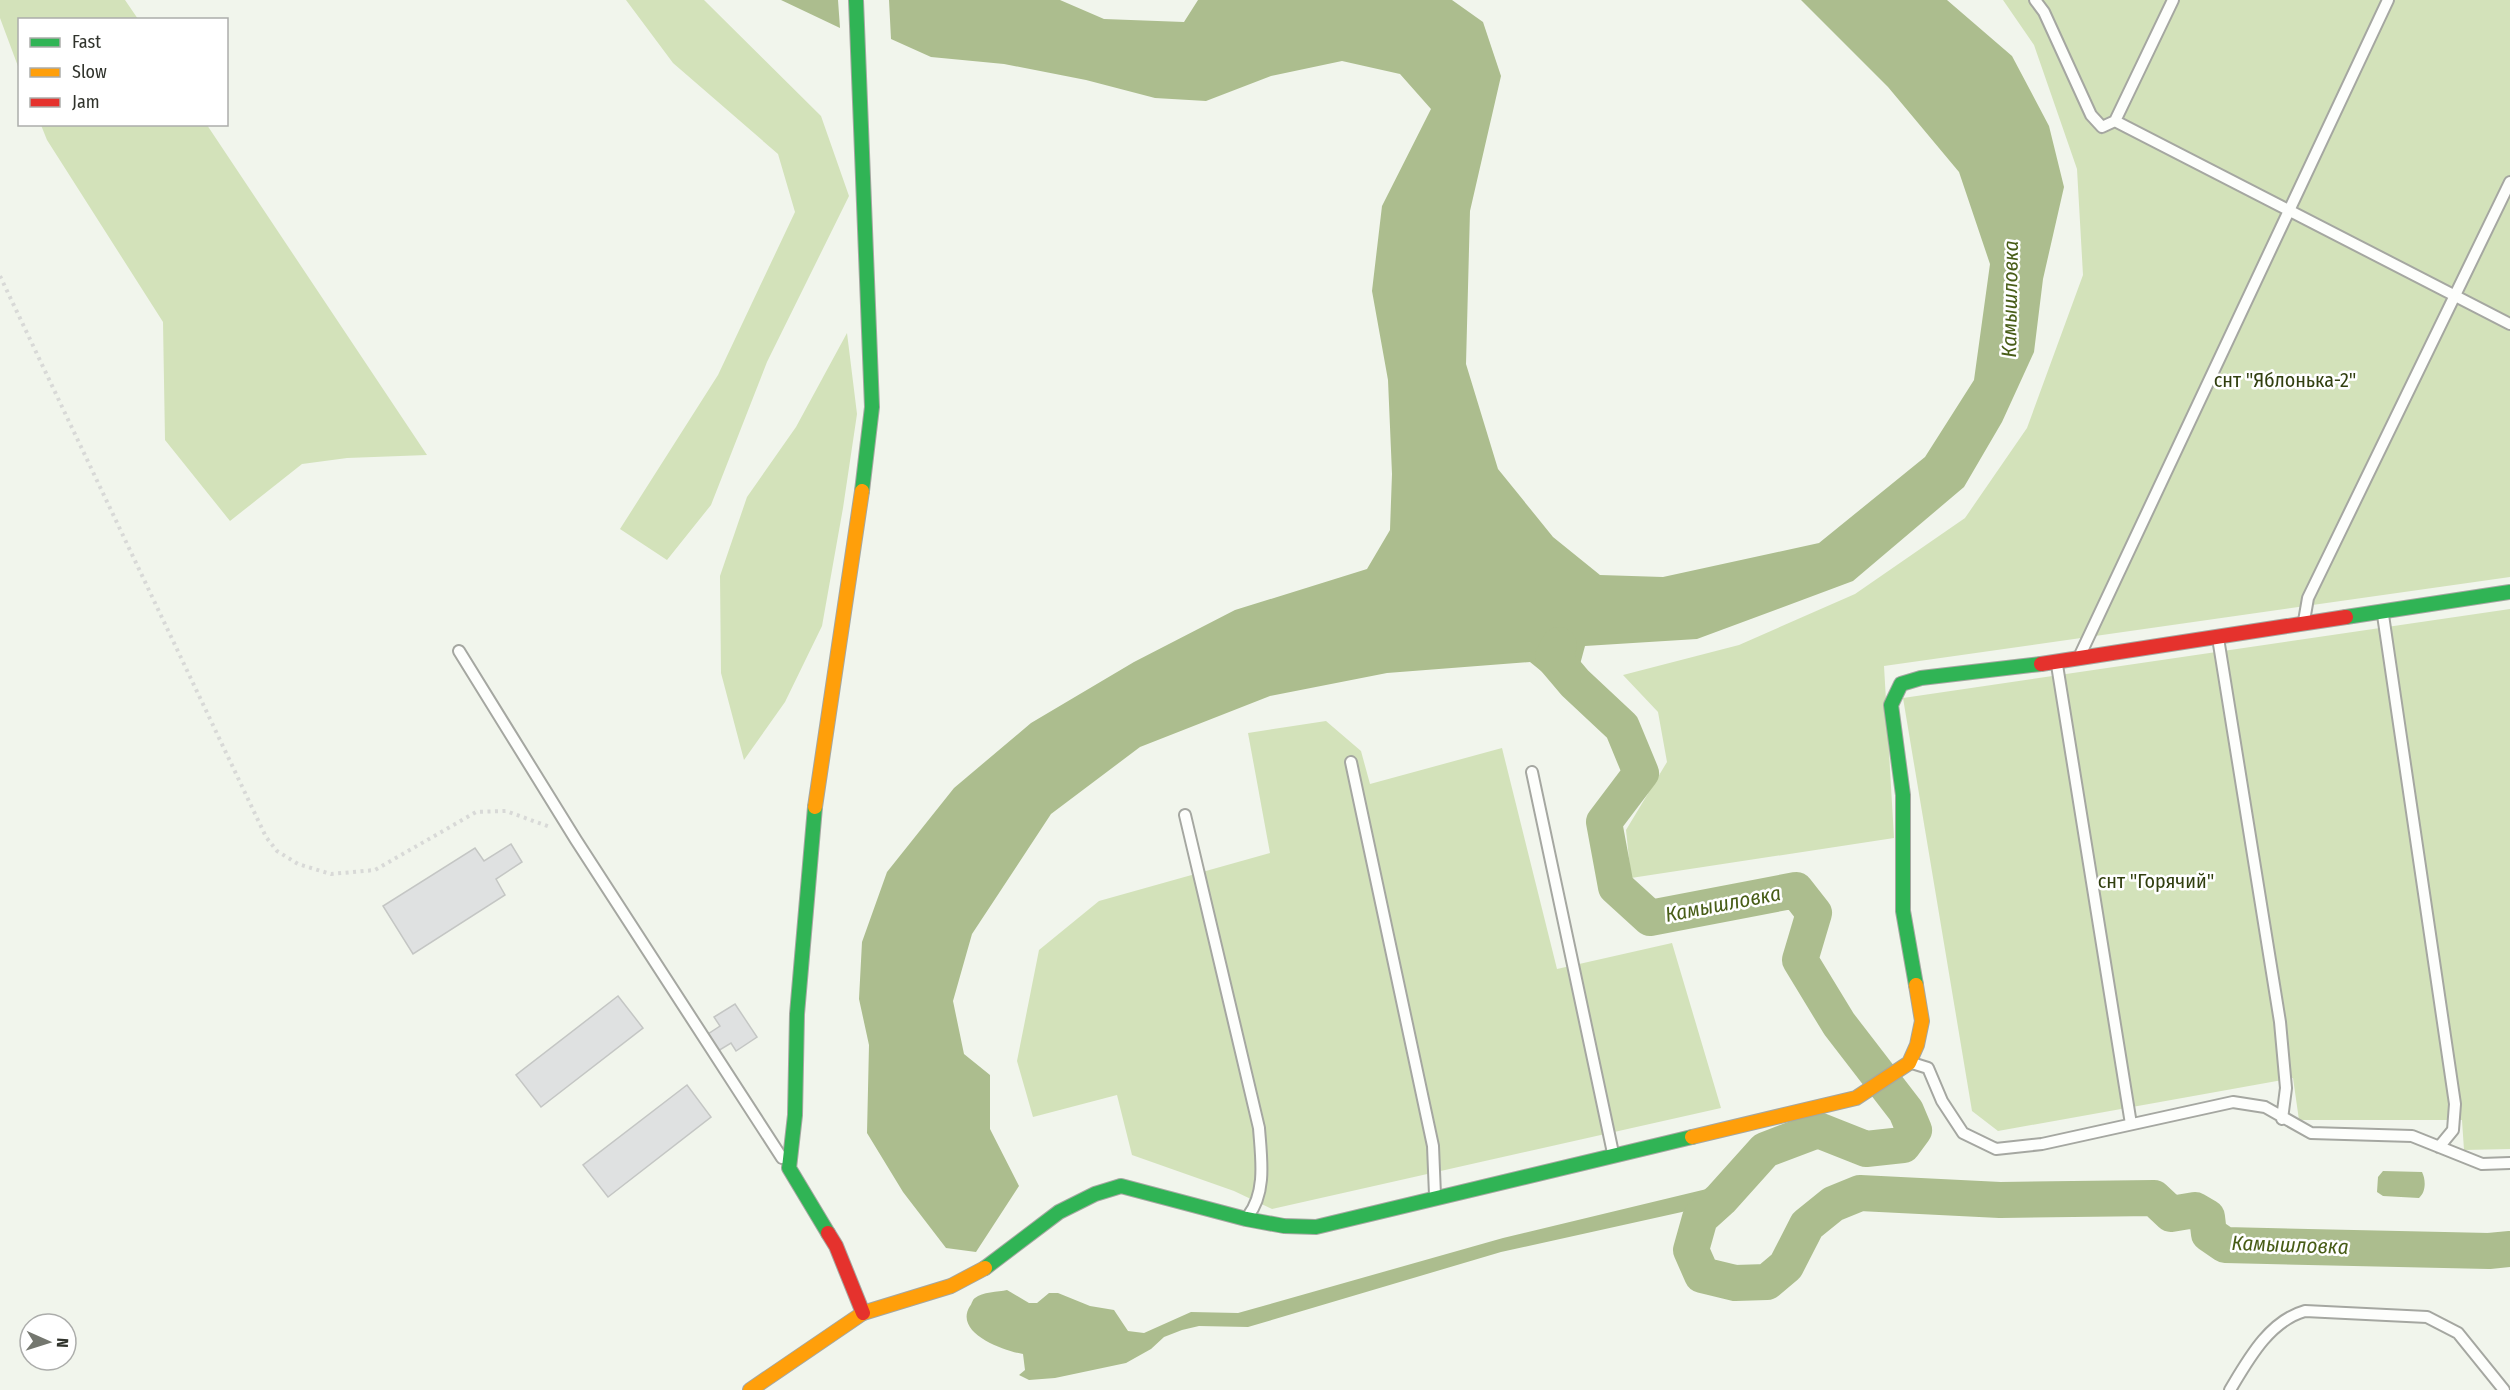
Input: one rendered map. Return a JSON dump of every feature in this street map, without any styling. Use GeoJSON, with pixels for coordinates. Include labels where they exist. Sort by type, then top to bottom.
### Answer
{"type":"FeatureCollection","features":[{"type":"Feature","properties":{"kind":"street"},"geometry":{"type":"LineString","coordinates":[[856,0],[872,407],[867,457],[816,792],[797,1014],[795,1115],[789,1168],[836,1246],[863,1313]]}},
{"type":"Feature","properties":{"kind":"street"},"geometry":{"type":"LineString","coordinates":[[750,1390],[863,1313],[951,1286],[980,1272],[1059,1212],[1095,1194],[1121,1186],[1246,1219],[1284,1226],[1316,1227],[1856,1098],[1909,1062],[1917,1045],[1922,1021],[1903,911],[1903,795],[1891,705],[1901,684],[1921,678],[2078,659],[2510,592]]}},
{"type":"Feature","properties":{"kind":"lane"},"geometry":{"type":"LineString","coordinates":[[2035,0],[2044,12],[2091,116],[2102,127],[2115,121],[2173,0]]}},
{"type":"Feature","properties":{"kind":"lane"},"geometry":{"type":"LineString","coordinates":[[2078,659],[2388,0]]}},
{"type":"Feature","properties":{"kind":"lane"},"geometry":{"type":"LineString","coordinates":[[2115,121],[2510,324]]}},
{"type":"Feature","properties":{"kind":"lane"},"geometry":{"type":"LineString","coordinates":[[2304,624],[2308,598],[2510,182]]}},
{"type":"Feature","properties":{"kind":"lane"},"geometry":{"type":"LineString","coordinates":[[2383,612],[2455,1104],[2453,1130],[2439,1147]]}},
{"type":"Feature","properties":{"kind":"lane"},"geometry":{"type":"LineString","coordinates":[[2218,638],[2280,1022],[2286,1088],[2282,1119]]}},
{"type":"Feature","properties":{"kind":"lane"},"geometry":{"type":"LineString","coordinates":[[459,651],[576,840],[789,1168]]}},
{"type":"Feature","properties":{"kind":"lane"},"geometry":{"type":"LineString","coordinates":[[2056,662],[2131,1124]]}},
{"type":"Feature","properties":{"kind":"lane"},"geometry":{"type":"LineString","coordinates":[[1351,762],[1433,1146],[1435,1198]]}},
{"type":"Feature","properties":{"kind":"lane"},"geometry":{"type":"LineString","coordinates":[[1532,772],[1613,1156]]}},
{"type":"Feature","properties":{"kind":"lane"},"geometry":{"type":"LineString","coordinates":[[1185,815],[1259,1128],[1262,1173],[1255,1207],[1246,1219]]}},
{"type":"Feature","properties":{"kind":"lane"},"geometry":{"type":"LineString","coordinates":[[1909,1062],[1928,1068],[1942,1101],[1963,1133],[1996,1149],[2042,1144],[2233,1102],[2265,1107],[2282,1119],[2311,1133],[2412,1136],[2482,1164],[2510,1163]]}},
{"type":"Feature","properties":{"kind":"lane"},"geometry":{"type":"LineString","coordinates":[[2230,1390],[2265,1338],[2291,1315],[2305,1311],[2427,1317],[2458,1333],[2470,1344],[2504,1390]]}},
{"type":"Feature","properties":{"kind":"path"},"geometry":{"type":"LineString","coordinates":[[0,276],[261,827],[277,851],[298,864],[331,874],[375,870],[476,812],[506,811],[544,824],[576,840]]}},
{"type":"Feature","properties":{"kind":"green space"},"geometry":{"type":"Polygon","coordinates":[[[0,0],[125,0],[137,18],[18,18],[18,66],[0,18],[0,0]]]}},
{"type":"Feature","properties":{"kind":"green space"},"geometry":{"type":"Polygon","coordinates":[[[626,0],[704,0],[821,116],[849,196],[767,362],[711,505],[667,560],[620,529],[718,375],[795,212],[778,154],[673,63],[626,0]]]}},
{"type":"Feature","properties":{"kind":"green space","name":"снт \"Яблонька-2\""},"geometry":{"type":"Polygon","coordinates":[[[2003,0],[2510,0],[2510,577],[1884,666],[1894,838],[1631,878],[1626,830],[1667,762],[1658,712],[1623,675],[1739,645],[1855,594],[1965,518],[2027,428],[2083,275],[2077,169],[2034,45],[2003,0]]]}},
{"type":"Feature","properties":{"kind":"green space"},"geometry":{"type":"Polygon","coordinates":[[[41,126],[208,126],[427,455],[347,458],[302,464],[230,521],[165,440],[163,322],[47,140],[41,126]]]}},
{"type":"Feature","properties":{"kind":"green space"},"geometry":{"type":"Polygon","coordinates":[[[847,333],[857,414],[822,626],[785,702],[744,760],[721,673],[720,576],[747,497],[796,427],[847,333]]]}},
{"type":"Feature","properties":{"kind":"green space","name":"снт \"Горячий\""},"geometry":{"type":"Polygon","coordinates":[[[2510,609],[2510,1149],[2464,1150],[2462,1120],[2299,1120],[2293,1078],[1998,1131],[1972,1111],[1903,698],[2510,609]]]}},
{"type":"Feature","properties":{"kind":"green space"},"geometry":{"type":"Polygon","coordinates":[[[1326,721],[1361,751],[1370,784],[1502,748],[1557,969],[1672,943],[1721,1108],[1272,1209],[1234,1191],[1132,1155],[1117,1095],[1033,1117],[1017,1061],[1039,950],[1099,901],[1270,853],[1248,733],[1326,721]]]}},
{"type":"Feature","properties":{"kind":"water"},"geometry":{"type":"Polygon","coordinates":[[[781,0],[838,0],[840,28],[781,0]]]}},
{"type":"Feature","properties":{"kind":"water"},"geometry":{"type":"Polygon","coordinates":[[[889,0],[1060,0],[1104,19],[1184,22],[1198,0],[1452,0],[1483,22],[1501,76],[1470,211],[1466,364],[1498,469],[1553,537],[1600,575],[1663,577],[1819,543],[1925,457],[1974,380],[1990,264],[1959,172],[1888,87],[1801,0],[1947,0],[2012,56],[2049,126],[2064,187],[2043,279],[2034,352],[2002,422],[1964,487],[1853,581],[1697,639],[1585,646],[1575,683],[1567,692],[1530,662],[1387,673],[1270,696],[1140,747],[1051,814],[972,934],[953,1001],[964,1054],[990,1075],[990,1129],[1019,1186],[976,1252],[946,1248],[903,1192],[867,1133],[869,1045],[859,999],[862,942],[887,872],[954,788],[1031,723],[1134,662],[1235,610],[1367,569],[1390,530],[1392,474],[1388,380],[1372,291],[1382,206],[1431,109],[1400,74],[1342,61],[1271,76],[1206,101],[1155,98],[1086,80],[1004,64],[931,57],[891,39],[889,0]]]}},
{"type":"Feature","properties":{"kind":"water"},"geometry":{"type":"Polygon","coordinates":[[[2383,1171],[2422,1172],[2425,1186],[2423,1193],[2419,1198],[2383,1196],[2377,1192],[2378,1177],[2383,1171]]]}},
{"type":"Feature","properties":{"kind":"water"},"geometry":{"type":"Polygon","coordinates":[[[1715,1187],[1737,1189],[1727,1202],[1501,1252],[1248,1327],[1199,1326],[1182,1330],[1164,1337],[1151,1349],[1126,1363],[1055,1378],[1029,1380],[1019,1375],[1025,1370],[1023,1354],[993,1345],[974,1332],[968,1324],[967,1316],[974,1299],[986,1293],[1007,1290],[1029,1303],[1037,1303],[1049,1293],[1058,1293],[1090,1306],[1114,1310],[1128,1331],[1144,1333],[1191,1312],[1238,1313],[1503,1238],[1715,1187]]]}},
{"type":"Feature","properties":{"kind":"building"},"geometry":{"type":"Polygon","coordinates":[[[511,844],[522,862],[496,879],[505,895],[413,954],[383,906],[475,848],[484,861],[511,844]]]}},
{"type":"Feature","properties":{"kind":"building"},"geometry":{"type":"Polygon","coordinates":[[[618,996],[643,1028],[541,1107],[516,1075],[618,996]]]}},
{"type":"Feature","properties":{"kind":"building"},"geometry":{"type":"Polygon","coordinates":[[[735,1004],[757,1037],[736,1051],[731,1043],[718,1051],[708,1034],[720,1026],[714,1017],[735,1004]]]}},
{"type":"Feature","properties":{"kind":"building"},"geometry":{"type":"Polygon","coordinates":[[[687,1085],[711,1117],[608,1197],[583,1165],[687,1085]]]}},
{"type":"Feature","properties":{"kind":"waterway","name":"Камышловка"},"geometry":{"type":"LineString","coordinates":[[1559,645],[1553,657],[1575,683],[1622,727],[1641,773],[1604,822],[1616,887],[1650,918],[1796,890],[1814,913],[1800,960],[1839,1024],[1906,1111],[1914,1130],[1903,1145],[1866,1149],[1818,1130],[1765,1150],[1721,1199],[1700,1218],[1691,1250],[1702,1275],[1735,1283],[1767,1282],[1786,1266],[1807,1225],[1833,1204],[1860,1193],[2000,1200],[2154,1198],[2171,1214],[2195,1210],[2207,1217],[2209,1234],[2225,1245],[2489,1251],[2510,1249]]}},
{"type":"Feature","properties":{"kind":"traffic: fast"},"geometry":{"type":"LineString","coordinates":[[856,0],[872,407],[862,491]]}},
{"type":"Feature","properties":{"kind":"traffic: fast"},"geometry":{"type":"LineString","coordinates":[[2346,617],[2510,592]]}},
{"type":"Feature","properties":{"kind":"traffic: fast"},"geometry":{"type":"LineString","coordinates":[[1916,985],[1903,911],[1903,795],[1891,705],[1901,684],[1921,678],[2041,664]]}},
{"type":"Feature","properties":{"kind":"traffic: fast"},"geometry":{"type":"LineString","coordinates":[[815,807],[797,1014],[795,1115],[789,1168],[828,1233]]}},
{"type":"Feature","properties":{"kind":"traffic: fast"},"geometry":{"type":"LineString","coordinates":[[985,1268],[1059,1212],[1095,1194],[1121,1186],[1246,1219],[1284,1226],[1316,1227],[1692,1137]]}},
{"type":"Feature","properties":{"kind":"traffic: slow"},"geometry":{"type":"LineString","coordinates":[[815,807],[862,491]]}},
{"type":"Feature","properties":{"kind":"traffic: slow"},"geometry":{"type":"LineString","coordinates":[[1692,1137],[1856,1098],[1909,1063],[1917,1045],[1922,1021],[1916,985]]}},
{"type":"Feature","properties":{"kind":"traffic: slow"},"geometry":{"type":"LineString","coordinates":[[750,1390],[863,1313],[951,1286],[985,1268]]}},
{"type":"Feature","properties":{"kind":"traffic: jam"},"geometry":{"type":"LineString","coordinates":[[2041,664],[2346,617]]}},
{"type":"Feature","properties":{"kind":"traffic: jam"},"geometry":{"type":"LineString","coordinates":[[828,1233],[836,1246],[863,1313]]}}]}
